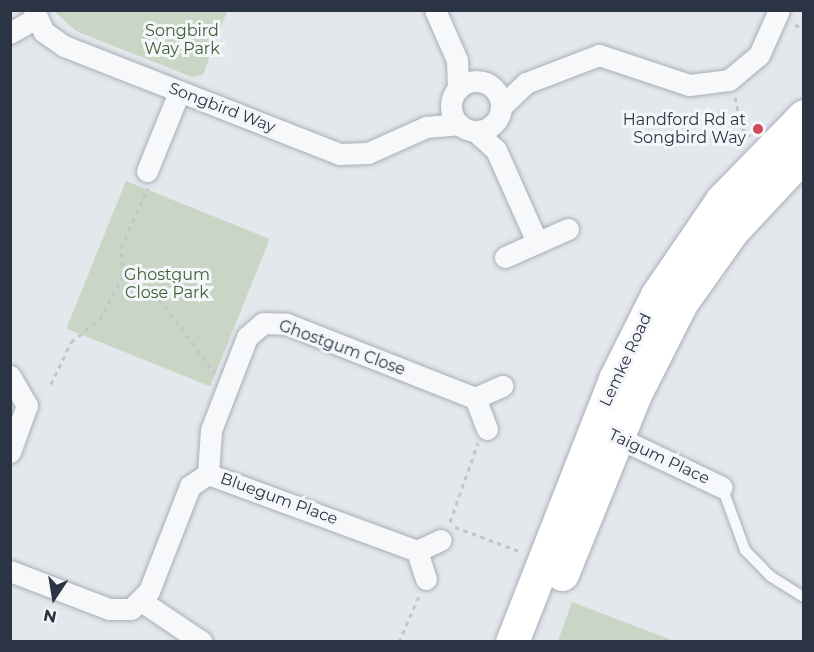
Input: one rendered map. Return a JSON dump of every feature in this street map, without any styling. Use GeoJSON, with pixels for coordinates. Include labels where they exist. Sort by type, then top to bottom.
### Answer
{"type":"FeatureCollection","features":[{"type":"Feature","properties":{"kind":"main road","name":"Lemke Road"},"geometry":{"type":"LineString","coordinates":[[536,642],[606,432],[635,335],[682,255],[748,169],[804,116]]}},
{"type":"Feature","properties":{"kind":"main road","name":"Lemke Road"},"geometry":{"type":"LineString","coordinates":[[512,642],[606,432],[704,268],[804,154]]}},
{"type":"Feature","properties":{"kind":"street"},"geometry":{"type":"LineString","coordinates":[[435,10],[457,60],[473,113],[496,150],[537,242]]}},
{"type":"Feature","properties":{"kind":"street"},"geometry":{"type":"LineString","coordinates":[[730,85],[759,56],[779,10]]}},
{"type":"Feature","properties":{"kind":"street"},"geometry":{"type":"LineString","coordinates":[[10,33],[35,14]]}},
{"type":"Feature","properties":{"kind":"street","name":"Songbird Way"},"geometry":{"type":"LineString","coordinates":[[35,14],[58,43],[178,92],[349,155],[426,127],[473,113],[526,83],[599,55],[689,85],[730,85]]}},
{"type":"Feature","properties":{"kind":"street"},"geometry":{"type":"LineString","coordinates":[[457,60],[485,84],[473,113]]}},
{"type":"Feature","properties":{"kind":"street","name":"Songbird Way"},"geometry":{"type":"LineString","coordinates":[[473,113],[485,84],[526,83]]}},
{"type":"Feature","properties":{"kind":"street"},"geometry":{"type":"LineString","coordinates":[[147,171],[178,92]]}},
{"type":"Feature","properties":{"kind":"street"},"geometry":{"type":"LineString","coordinates":[[505,256],[568,229]]}},
{"type":"Feature","properties":{"kind":"street","name":"Ghostgum Close"},"geometry":{"type":"LineString","coordinates":[[208,474],[209,437],[251,331],[263,323],[279,322],[475,398]]}},
{"type":"Feature","properties":{"kind":"street"},"geometry":{"type":"LineString","coordinates":[[10,376],[24,393],[26,413],[10,452]]}},
{"type":"Feature","properties":{"kind":"street"},"geometry":{"type":"LineString","coordinates":[[487,429],[475,398],[502,386]]}},
{"type":"Feature","properties":{"kind":"street","name":"Taigum Place"},"geometry":{"type":"LineString","coordinates":[[606,432],[722,487]]}},
{"type":"Feature","properties":{"kind":"street","name":"Bluegum Place"},"geometry":{"type":"LineString","coordinates":[[141,601],[186,493],[208,474],[417,551]]}},
{"type":"Feature","properties":{"kind":"street"},"geometry":{"type":"LineString","coordinates":[[426,579],[417,551],[441,540]]}},
{"type":"Feature","properties":{"kind":"street"},"geometry":{"type":"LineString","coordinates":[[10,571],[109,609],[124,611],[141,601],[202,642]]}},
{"type":"Feature","properties":{"kind":"lane"},"geometry":{"type":"LineString","coordinates":[[722,487],[745,550],[770,576],[804,597]]}},
{"type":"Feature","properties":{"kind":"path"},"geometry":{"type":"LineString","coordinates":[[795,25],[804,28]]}},
{"type":"Feature","properties":{"kind":"path"},"geometry":{"type":"LineString","coordinates":[[730,85],[742,129],[752,137]]}},
{"type":"Feature","properties":{"kind":"path"},"geometry":{"type":"LineString","coordinates":[[51,384],[71,342],[100,319],[123,275],[121,247],[148,195],[147,171]]}},
{"type":"Feature","properties":{"kind":"path"},"geometry":{"type":"LineString","coordinates":[[123,275],[159,299],[204,364],[230,380]]}},
{"type":"Feature","properties":{"kind":"path"},"geometry":{"type":"LineString","coordinates":[[487,429],[447,520],[529,554]]}},
{"type":"Feature","properties":{"kind":"path"},"geometry":{"type":"LineString","coordinates":[[399,642],[426,579]]}},
{"type":"Feature","properties":{"kind":"green space","name":"Songbird Way Park"},"geometry":{"type":"Polygon","coordinates":[[[54,11],[227,11],[203,75],[192,77],[76,31],[54,11]]]}},
{"type":"Feature","properties":{"kind":"green space","name":"Ghostgum Close Park"},"geometry":{"type":"Polygon","coordinates":[[[126,181],[270,239],[210,386],[66,328],[126,181]]]}},
{"type":"Feature","properties":{"kind":"green space"},"geometry":{"type":"Polygon","coordinates":[[[572,602],[674,641],[558,641],[572,602]]]}},
{"type":"Feature","properties":{"kind":"place","name":"Handford Rd at Songbird Way"},"geometry":{"type":"Point","coordinates":[758,129]}}]}
